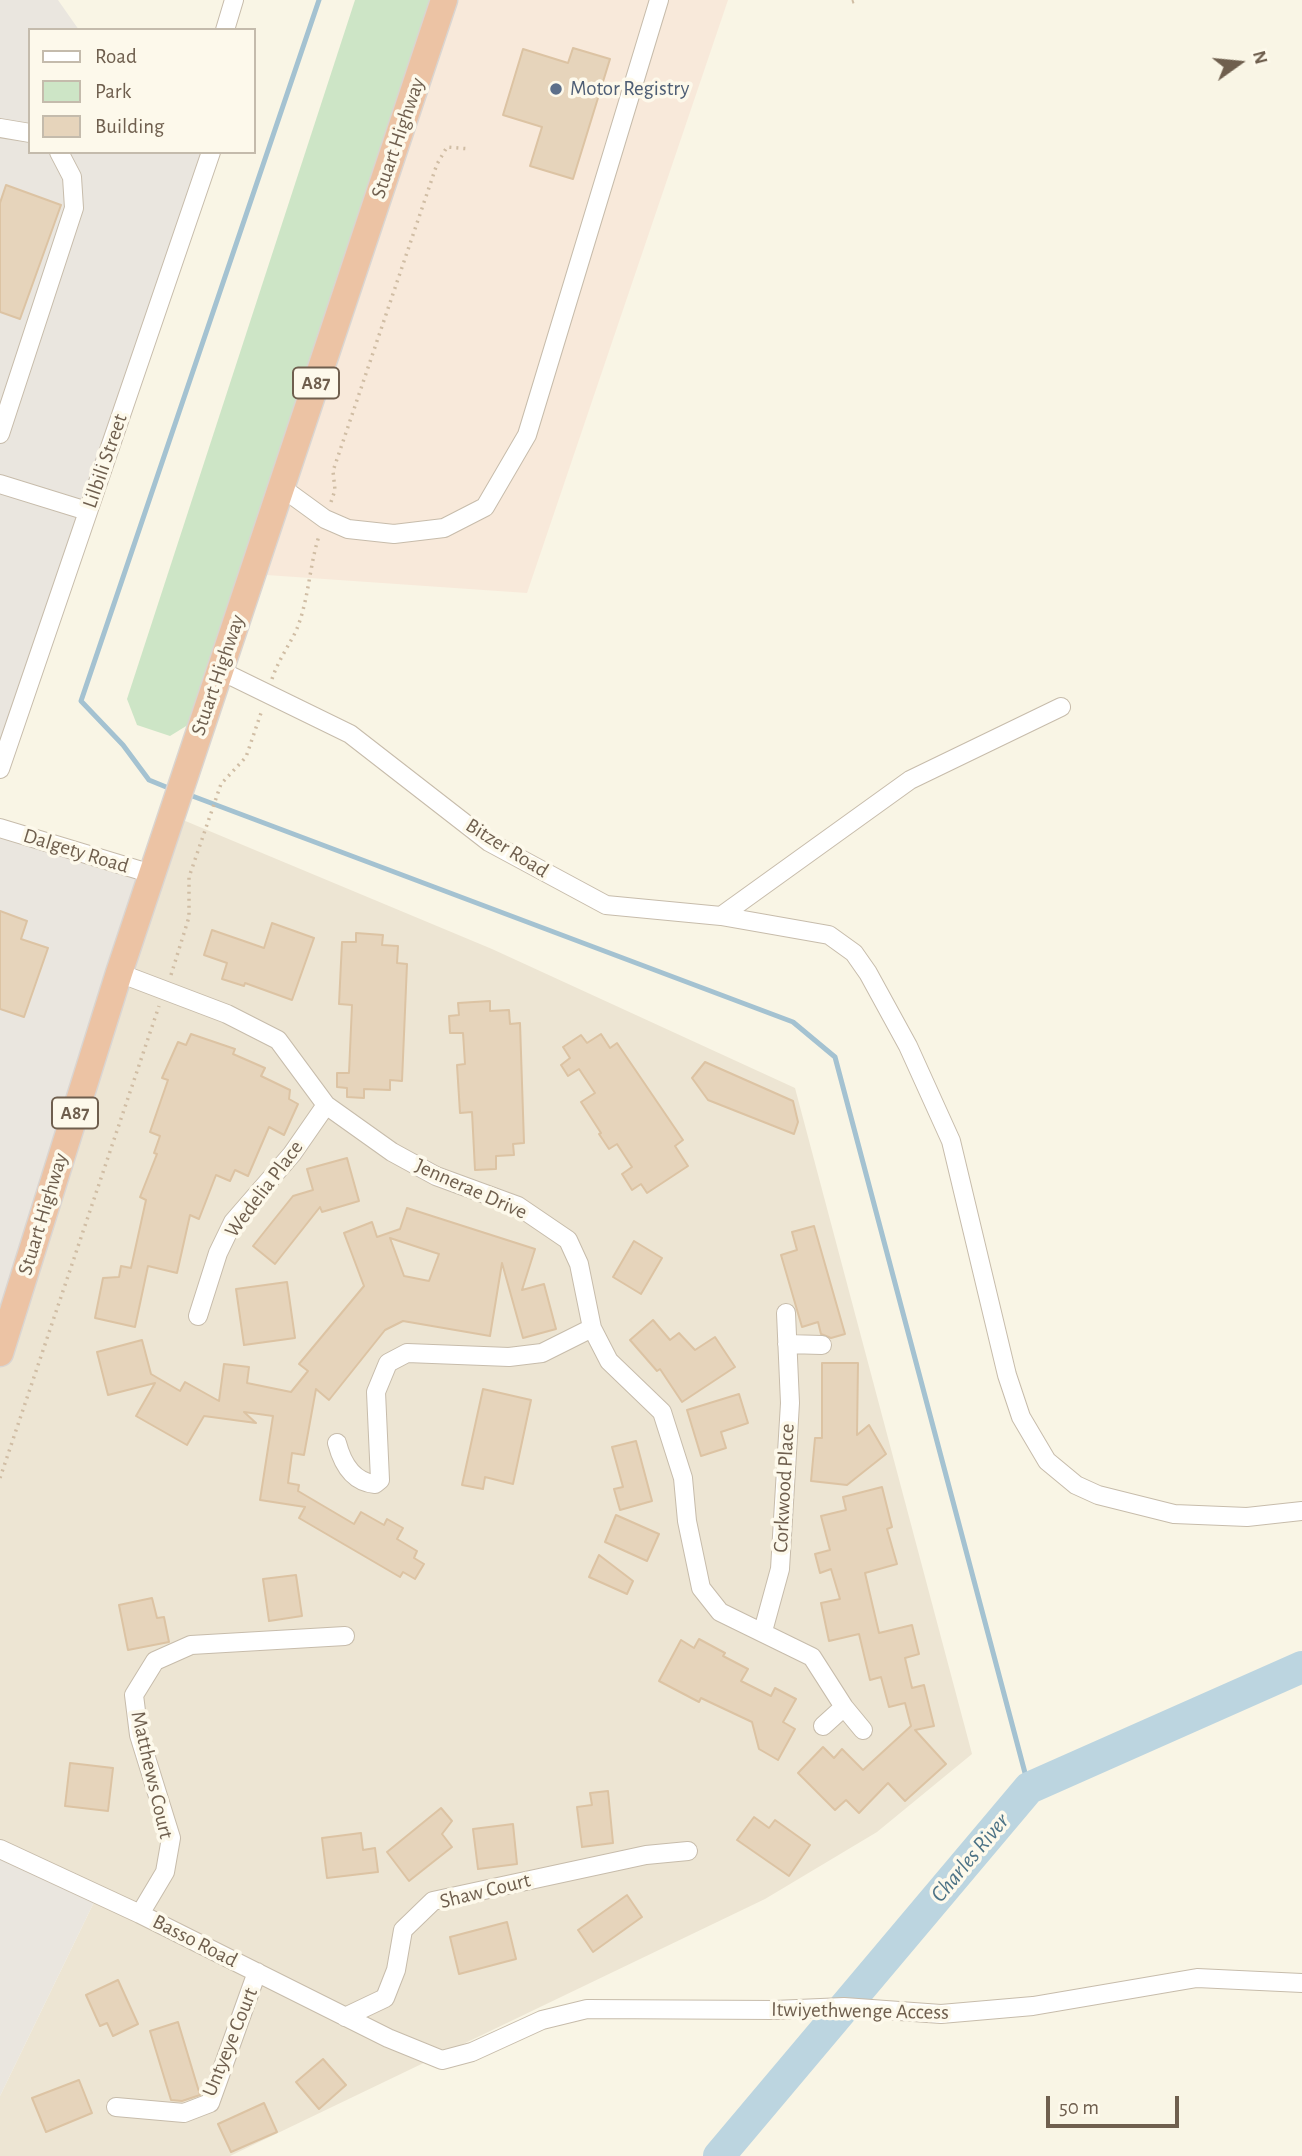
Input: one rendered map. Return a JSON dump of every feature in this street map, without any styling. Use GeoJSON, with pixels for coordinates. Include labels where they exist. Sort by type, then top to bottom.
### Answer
{"type":"FeatureCollection","features":[{"type":"Feature","properties":{"kind":"highway","name":"Stuart Highway"},"geometry":{"type":"LineString","coordinates":[[0,1353],[119,973],[444,0]]}},
{"type":"Feature","properties":{"kind":"street"},"geometry":{"type":"LineString","coordinates":[[226,28],[234,0]]}},
{"type":"Feature","properties":{"kind":"street"},"geometry":{"type":"LineString","coordinates":[[281,487],[325,519],[348,529],[394,534],[444,528],[485,507],[527,435],[659,0]]}},
{"type":"Feature","properties":{"kind":"street"},"geometry":{"type":"LineString","coordinates":[[0,128],[28,133]]}},
{"type":"Feature","properties":{"kind":"street"},"geometry":{"type":"LineString","coordinates":[[0,434],[74,208],[72,177],[60,154]]}},
{"type":"Feature","properties":{"kind":"street","name":"Lilbili Street"},"geometry":{"type":"LineString","coordinates":[[0,769],[210,154]]}},
{"type":"Feature","properties":{"kind":"street"},"geometry":{"type":"LineString","coordinates":[[0,484],[87,510]]}},
{"type":"Feature","properties":{"kind":"street","name":"Bitzer Road"},"geometry":{"type":"LineString","coordinates":[[219,670],[350,734],[489,842],[606,905],[721,916],[829,935],[854,953],[868,973],[932,1094],[951,1141],[1007,1374],[1021,1417],[1047,1461],[1076,1485],[1098,1495],[1125,1504],[1174,1514],[1247,1517],[1302,1511]]}},
{"type":"Feature","properties":{"kind":"street"},"geometry":{"type":"LineString","coordinates":[[721,916],[910,779],[1061,707]]}},
{"type":"Feature","properties":{"kind":"street","name":"Dalgety Road"},"geometry":{"type":"LineString","coordinates":[[0,828],[152,874]]}},
{"type":"Feature","properties":{"kind":"street","name":"Jennerae Drive"},"geometry":{"type":"LineString","coordinates":[[119,973],[227,1014],[278,1040],[326,1105],[392,1152],[425,1170],[518,1206],[568,1240],[579,1264],[592,1328],[609,1361],[662,1412],[683,1478],[687,1521],[701,1588],[720,1612],[812,1657],[844,1707],[863,1730]]}},
{"type":"Feature","properties":{"kind":"street","name":"Wedelia Place"},"geometry":{"type":"LineString","coordinates":[[198,1316],[218,1253],[233,1222],[292,1154],[326,1105]]}},
{"type":"Feature","properties":{"kind":"street","name":"Corkwood Place"},"geometry":{"type":"LineString","coordinates":[[763,1631],[780,1569],[789,1403],[786,1313]]}},
{"type":"Feature","properties":{"kind":"street"},"geometry":{"type":"LineString","coordinates":[[337,1443],[342,1464],[365,1483],[380,1480],[376,1392],[388,1363],[407,1353],[509,1357],[542,1353],[592,1328]]}},
{"type":"Feature","properties":{"kind":"street"},"geometry":{"type":"LineString","coordinates":[[788,1344],[822,1345]]}},
{"type":"Feature","properties":{"kind":"street","name":"Matthews Court"},"geometry":{"type":"LineString","coordinates":[[140,1914],[165,1872],[171,1838],[139,1735],[134,1695],[155,1661],[191,1645],[345,1636]]}},
{"type":"Feature","properties":{"kind":"street"},"geometry":{"type":"LineString","coordinates":[[823,1726],[844,1707]]}},
{"type":"Feature","properties":{"kind":"street","name":"Basso Road"},"geometry":{"type":"LineString","coordinates":[[0,1849],[140,1914],[388,2038]]}},
{"type":"Feature","properties":{"kind":"street","name":"Shaw Court"},"geometry":{"type":"LineString","coordinates":[[345,2017],[385,1998],[396,1970],[403,1930],[433,1901],[646,1855],[688,1852]]}},
{"type":"Feature","properties":{"kind":"street","name":"Untyeye Court"},"geometry":{"type":"LineString","coordinates":[[117,2107],[184,2113],[210,2103],[257,1972]]}},
{"type":"Feature","properties":{"kind":"street","name":"Itwiyethwenge Access"},"geometry":{"type":"LineString","coordinates":[[388,2038],[442,2060],[472,2052],[542,2020],[587,2009],[762,2011],[844,2007],[941,2014],[1033,2006],[1197,1978],[1302,1983]]}},
{"type":"Feature","properties":{"kind":"path"},"geometry":{"type":"LineString","coordinates":[[852,2],[858,0]]}},
{"type":"Feature","properties":{"kind":"path"},"geometry":{"type":"LineString","coordinates":[[0,1478],[189,917],[189,877],[208,820],[221,784],[246,757],[277,663],[295,633],[312,574],[311,562],[335,490],[333,471],[437,164],[447,147],[470,149]]}},
{"type":"Feature","properties":{"kind":"shaded area"},"geometry":{"type":"Polygon","coordinates":[[[0,0],[58,0],[78,28],[28,28],[28,154],[208,154],[0,770],[0,0]]]}},
{"type":"Feature","properties":{"kind":"shaded area"},"geometry":{"type":"Polygon","coordinates":[[[444,0],[728,0],[527,593],[252,574],[444,0]]]}},
{"type":"Feature","properties":{"kind":"shaded area"},"geometry":{"type":"Polygon","coordinates":[[[171,815],[492,949],[795,1088],[972,1754],[877,1832],[765,1899],[230,2156],[0,2156],[0,2096],[97,1896],[0,1849],[0,1353],[171,815]]]}},
{"type":"Feature","properties":{"kind":"shaded area"},"geometry":{"type":"Polygon","coordinates":[[[0,828],[152,874],[0,1353],[0,828]]]}},
{"type":"Feature","properties":{"kind":"shaded area"},"geometry":{"type":"Polygon","coordinates":[[[0,1849],[97,1896],[0,2096],[0,1849]]]}},
{"type":"Feature","properties":{"kind":"green space"},"geometry":{"type":"Polygon","coordinates":[[[355,0],[444,0],[204,715],[170,736],[137,725],[127,699],[355,0]]]}},
{"type":"Feature","properties":{"kind":"building","name":"Motor Registry"},"geometry":{"type":"Polygon","coordinates":[[[573,48],[610,59],[573,179],[530,166],[542,127],[503,115],[523,49],[568,63],[573,48]]]}},
{"type":"Feature","properties":{"kind":"building"},"geometry":{"type":"Polygon","coordinates":[[[6,185],[61,205],[20,319],[0,312],[0,203],[6,185]]]}},
{"type":"Feature","properties":{"kind":"building"},"geometry":{"type":"Polygon","coordinates":[[[0,911],[27,921],[21,939],[48,948],[24,1017],[0,1009],[0,911]]]}},
{"type":"Feature","properties":{"kind":"building"},"geometry":{"type":"Polygon","coordinates":[[[272,923],[314,938],[292,1000],[245,983],[244,986],[222,979],[227,963],[204,955],[212,930],[264,948],[272,923]]]}},
{"type":"Feature","properties":{"kind":"building"},"geometry":{"type":"Polygon","coordinates":[[[356,933],[383,935],[382,945],[398,946],[397,963],[407,964],[402,1081],[390,1080],[390,1090],[364,1089],[364,1098],[347,1097],[347,1088],[337,1087],[337,1073],[349,1073],[352,1005],[339,1004],[342,942],[356,942],[356,933]]]}},
{"type":"Feature","properties":{"kind":"building"},"geometry":{"type":"Polygon","coordinates":[[[490,1001],[490,1011],[509,1010],[510,1024],[520,1023],[524,1143],[513,1144],[514,1155],[496,1156],[496,1169],[475,1170],[472,1112],[460,1113],[457,1065],[465,1064],[463,1033],[450,1033],[449,1016],[459,1015],[458,1003],[490,1001]]]}},
{"type":"Feature","properties":{"kind":"building"},"geometry":{"type":"Polygon","coordinates":[[[191,1034],[235,1049],[233,1054],[265,1068],[261,1076],[290,1090],[289,1099],[298,1104],[284,1135],[269,1127],[248,1176],[235,1170],[230,1181],[216,1175],[199,1219],[190,1215],[177,1273],[148,1266],[135,1327],[95,1318],[103,1278],[119,1277],[121,1266],[131,1268],[146,1200],[140,1197],[157,1154],[154,1153],[160,1136],[150,1132],[168,1080],[162,1078],[178,1042],[186,1045],[191,1034]]]}},
{"type":"Feature","properties":{"kind":"building"},"geometry":{"type":"Polygon","coordinates":[[[601,1034],[610,1048],[617,1043],[683,1140],[675,1146],[688,1166],[647,1193],[641,1184],[632,1190],[622,1174],[632,1167],[617,1144],[609,1149],[581,1102],[595,1093],[579,1069],[568,1076],[561,1065],[570,1058],[563,1047],[581,1035],[587,1043],[601,1034]]]}},
{"type":"Feature","properties":{"kind":"building"},"geometry":{"type":"Polygon","coordinates":[[[705,1062],[793,1101],[798,1122],[794,1134],[708,1100],[692,1078],[705,1062]]]}},
{"type":"Feature","properties":{"kind":"building"},"geometry":{"type":"Polygon","coordinates":[[[347,1158],[359,1201],[322,1212],[320,1207],[275,1264],[253,1246],[293,1196],[313,1190],[307,1169],[347,1158]]]}},
{"type":"Feature","properties":{"kind":"building"},"geometry":{"type":"Polygon","coordinates":[[[407,1208],[535,1249],[522,1290],[544,1284],[556,1329],[523,1338],[502,1263],[490,1336],[403,1321],[385,1330],[329,1400],[316,1389],[304,1455],[292,1453],[288,1483],[299,1485],[298,1491],[354,1524],[361,1512],[384,1525],[387,1519],[403,1528],[397,1539],[417,1551],[414,1558],[424,1564],[415,1579],[403,1572],[400,1577],[299,1518],[305,1507],[260,1500],[273,1416],[244,1412],[256,1423],[204,1416],[187,1445],[136,1416],[155,1383],[108,1395],[97,1352],[142,1340],[151,1374],[180,1391],[185,1382],[219,1401],[224,1364],[249,1367],[247,1383],[291,1392],[308,1371],[299,1364],[364,1286],[344,1233],[372,1222],[377,1237],[400,1229],[407,1208]],[[390,1238],[404,1276],[429,1281],[439,1254],[390,1238]]]}},
{"type":"Feature","properties":{"kind":"building"},"geometry":{"type":"Polygon","coordinates":[[[814,1226],[845,1334],[831,1338],[821,1334],[818,1322],[802,1327],[781,1255],[797,1250],[792,1232],[814,1226]]]}},
{"type":"Feature","properties":{"kind":"building"},"geometry":{"type":"Polygon","coordinates":[[[634,1241],[662,1258],[641,1294],[613,1277],[634,1241]]]}},
{"type":"Feature","properties":{"kind":"building"},"geometry":{"type":"Polygon","coordinates":[[[287,1282],[295,1338],[244,1345],[236,1289],[287,1282]]]}},
{"type":"Feature","properties":{"kind":"building"},"geometry":{"type":"Polygon","coordinates":[[[653,1320],[670,1340],[679,1333],[695,1350],[715,1337],[735,1367],[682,1402],[660,1369],[657,1371],[630,1340],[653,1320]]]}},
{"type":"Feature","properties":{"kind":"building"},"geometry":{"type":"Polygon","coordinates":[[[822,1363],[858,1363],[857,1435],[869,1425],[886,1454],[847,1485],[811,1481],[815,1438],[822,1438],[822,1363]]]}},
{"type":"Feature","properties":{"kind":"building"},"geometry":{"type":"Polygon","coordinates":[[[483,1389],[531,1400],[513,1484],[485,1477],[483,1489],[462,1485],[483,1389]]]}},
{"type":"Feature","properties":{"kind":"building"},"geometry":{"type":"Polygon","coordinates":[[[739,1394],[748,1423],[721,1432],[726,1448],[701,1456],[687,1410],[739,1394]]]}},
{"type":"Feature","properties":{"kind":"building"},"geometry":{"type":"Polygon","coordinates":[[[636,1441],[652,1501],[620,1510],[614,1489],[623,1487],[612,1447],[636,1441]]]}},
{"type":"Feature","properties":{"kind":"building"},"geometry":{"type":"Polygon","coordinates":[[[882,1487],[892,1527],[887,1529],[897,1564],[865,1573],[879,1633],[912,1625],[919,1654],[905,1658],[912,1688],[924,1685],[934,1726],[915,1730],[946,1764],[905,1801],[888,1783],[859,1813],[846,1800],[835,1810],[798,1773],[823,1747],[834,1758],[842,1749],[863,1770],[911,1726],[905,1703],[889,1707],[881,1677],[870,1680],[859,1634],[829,1641],[821,1603],[840,1599],[831,1569],[820,1573],[815,1554],[830,1550],[821,1516],[846,1510],[843,1497],[882,1487]]]}},
{"type":"Feature","properties":{"kind":"building"},"geometry":{"type":"Polygon","coordinates":[[[616,1515],[659,1534],[647,1561],[605,1542],[616,1515]]]}},
{"type":"Feature","properties":{"kind":"building"},"geometry":{"type":"Polygon","coordinates":[[[599,1555],[633,1581],[627,1594],[589,1577],[599,1555]]]}},
{"type":"Feature","properties":{"kind":"building"},"geometry":{"type":"Polygon","coordinates":[[[296,1575],[302,1616],[269,1621],[263,1579],[296,1575]]]}},
{"type":"Feature","properties":{"kind":"building"},"geometry":{"type":"Polygon","coordinates":[[[152,1598],[157,1618],[164,1617],[169,1642],[128,1650],[119,1605],[152,1598]]]}},
{"type":"Feature","properties":{"kind":"building"},"geometry":{"type":"Polygon","coordinates":[[[699,1639],[748,1669],[741,1681],[771,1696],[775,1688],[796,1699],[783,1722],[795,1729],[778,1760],[759,1749],[752,1722],[701,1698],[699,1702],[659,1681],[681,1640],[694,1648],[699,1639]]]}},
{"type":"Feature","properties":{"kind":"building"},"geometry":{"type":"Polygon","coordinates":[[[70,1763],[113,1768],[108,1811],[65,1806],[70,1763]]]}},
{"type":"Feature","properties":{"kind":"building"},"geometry":{"type":"Polygon","coordinates":[[[608,1791],[613,1843],[582,1847],[577,1807],[592,1805],[590,1793],[608,1791]]]}},
{"type":"Feature","properties":{"kind":"building"},"geometry":{"type":"Polygon","coordinates":[[[441,1808],[452,1821],[442,1834],[452,1847],[409,1881],[387,1852],[441,1808]]]}},
{"type":"Feature","properties":{"kind":"building"},"geometry":{"type":"Polygon","coordinates":[[[754,1817],[769,1828],[775,1820],[810,1845],[789,1876],[737,1840],[754,1817]]]}},
{"type":"Feature","properties":{"kind":"building"},"geometry":{"type":"Polygon","coordinates":[[[513,1824],[517,1864],[478,1869],[473,1829],[513,1824]]]}},
{"type":"Feature","properties":{"kind":"building"},"geometry":{"type":"Polygon","coordinates":[[[361,1833],[363,1850],[375,1848],[378,1872],[327,1878],[322,1838],[361,1833]]]}},
{"type":"Feature","properties":{"kind":"building"},"geometry":{"type":"Polygon","coordinates":[[[627,1895],[642,1917],[593,1952],[578,1930],[627,1895]]]}},
{"type":"Feature","properties":{"kind":"building"},"geometry":{"type":"Polygon","coordinates":[[[507,1922],[516,1959],[459,1974],[450,1937],[507,1922]]]}},
{"type":"Feature","properties":{"kind":"building"},"geometry":{"type":"Polygon","coordinates":[[[118,1980],[138,2024],[113,2036],[107,2023],[100,2026],[86,1995],[118,1980]]]}},
{"type":"Feature","properties":{"kind":"building"},"geometry":{"type":"Polygon","coordinates":[[[178,2022],[200,2095],[182,2101],[171,2100],[150,2031],[178,2022]]]}},
{"type":"Feature","properties":{"kind":"building"},"geometry":{"type":"Polygon","coordinates":[[[323,2059],[346,2085],[319,2109],[296,2082],[323,2059]]]}},
{"type":"Feature","properties":{"kind":"building"},"geometry":{"type":"Polygon","coordinates":[[[79,2080],[92,2113],[46,2132],[32,2098],[79,2080]]]}},
{"type":"Feature","properties":{"kind":"building"},"geometry":{"type":"Polygon","coordinates":[[[264,2103],[277,2132],[231,2152],[218,2124],[264,2103]]]}},
{"type":"Feature","properties":{"kind":"waterway"},"geometry":{"type":"LineString","coordinates":[[171,789],[149,780],[123,745],[81,701],[319,0]]}},
{"type":"Feature","properties":{"kind":"waterway"},"geometry":{"type":"LineString","coordinates":[[187,794],[793,1022],[835,1057],[1029,1788]]}},
{"type":"Feature","properties":{"kind":"waterway","name":"Charles River"},"geometry":{"type":"LineString","coordinates":[[719,2156],[1029,1788],[1302,1667]]}},
{"type":"Feature","properties":{"kind":"place","name":"Motor Registry"},"geometry":{"type":"Point","coordinates":[556,89]}}]}
